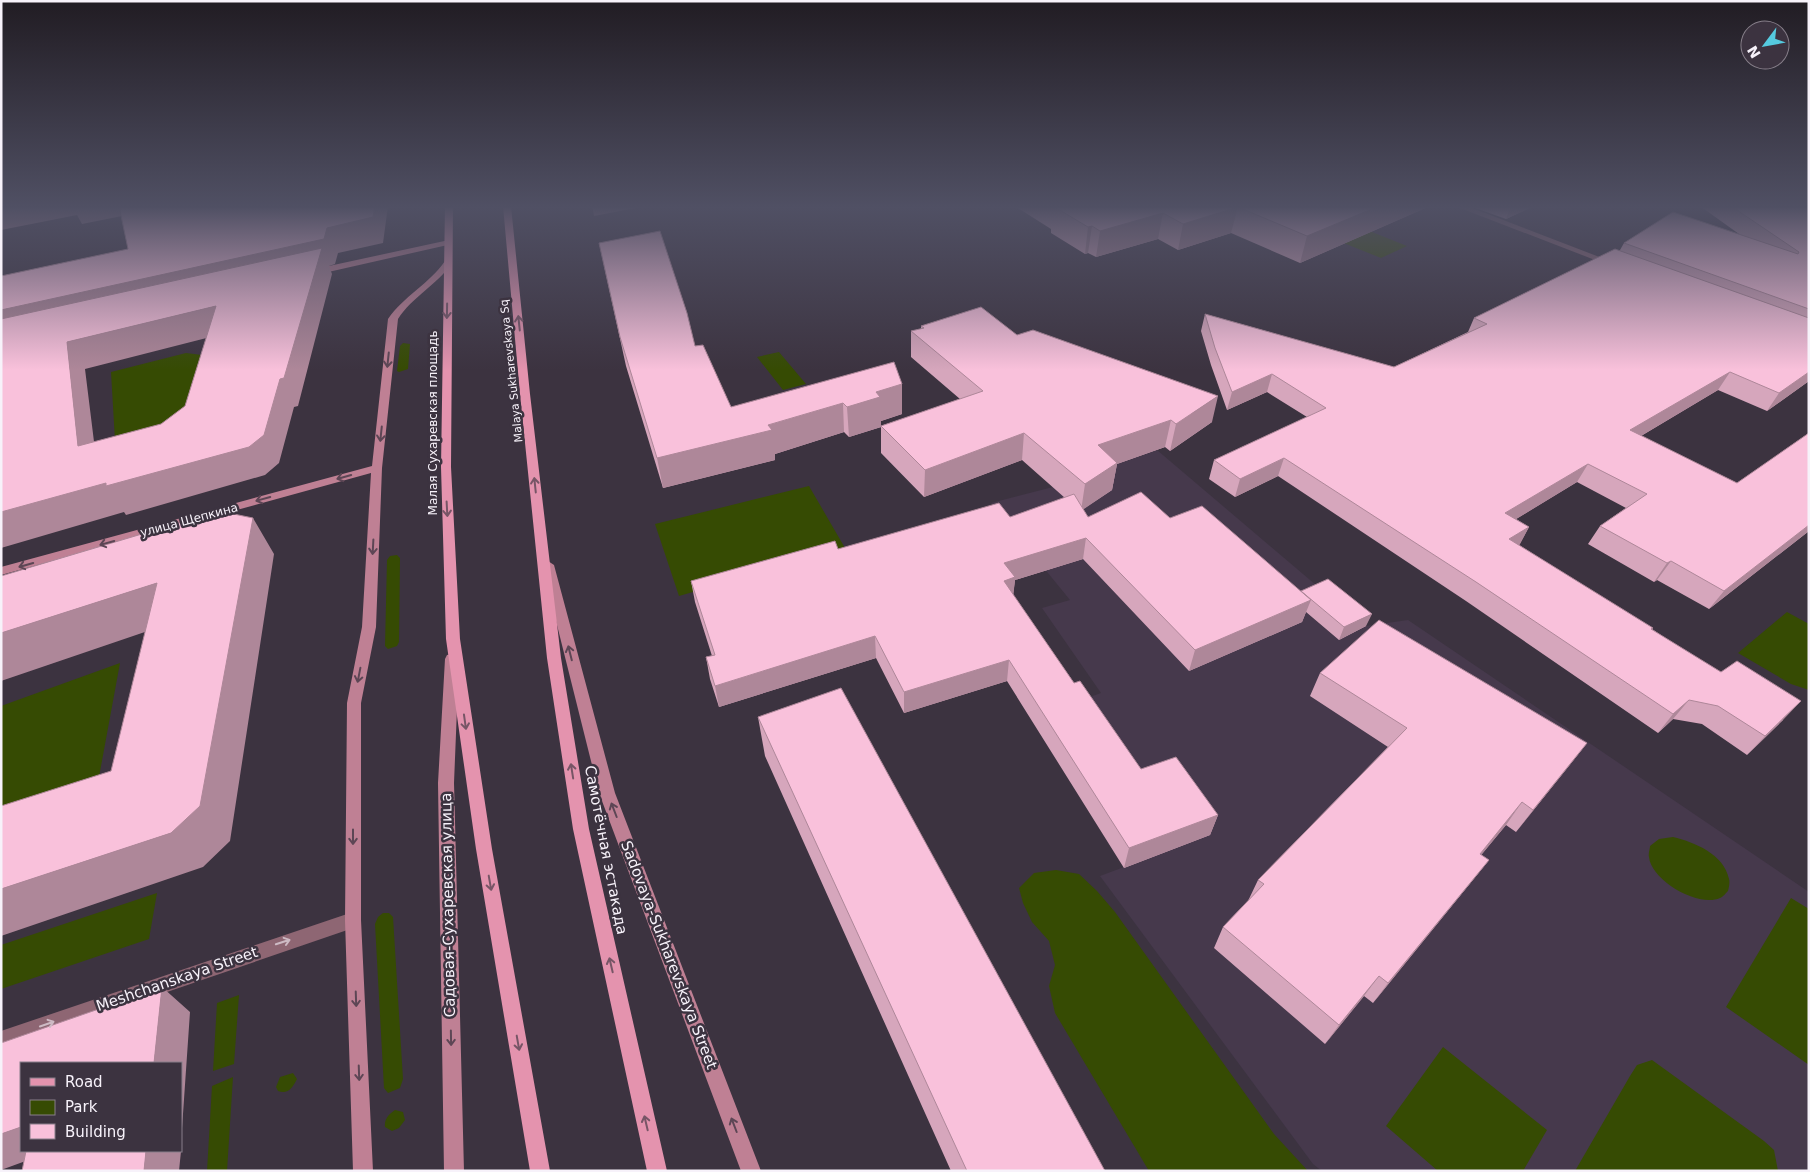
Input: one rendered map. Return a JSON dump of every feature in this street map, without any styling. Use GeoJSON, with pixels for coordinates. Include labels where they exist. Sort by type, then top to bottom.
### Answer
{"type":"FeatureCollection","features":[{"type":"Feature","properties":{"kind":"main road","name":"Malaya Sukharevskaya Sq"},"geometry":{"type":"LineString","coordinates":[[513,261],[540,533]]}},
{"type":"Feature","properties":{"kind":"main road","name":"Малая Сухаревская площадь"},"geometry":{"type":"LineString","coordinates":[[448,263],[446,467],[453,639]]}},
{"type":"Feature","properties":{"kind":"main road","name":"Самотёчная эстакада"},"geometry":{"type":"LineString","coordinates":[[540,533],[554,658],[580,829],[657,1171]]}},
{"type":"Feature","properties":{"kind":"main road"},"geometry":{"type":"LineString","coordinates":[[453,639],[484,849],[540,1171]]}},
{"type":"Feature","properties":{"kind":"street"},"geometry":{"type":"LineString","coordinates":[[302,276],[368,261]]}},
{"type":"Feature","properties":{"kind":"street"},"geometry":{"type":"LineString","coordinates":[[1604,261],[1621,267]]}},
{"type":"Feature","properties":{"kind":"street"},"geometry":{"type":"LineString","coordinates":[[363,1171],[353,920],[354,703],[369,627],[377,468],[393,319],[398,312],[435,281],[448,263]]}},
{"type":"Feature","properties":{"kind":"street","name":"улица Щепкина"},"geometry":{"type":"LineString","coordinates":[[1,571],[377,468]]}},
{"type":"Feature","properties":{"kind":"street","name":"Sadovaya-Sukharevskaya Street"},"geometry":{"type":"LineString","coordinates":[[540,533],[607,793],[752,1171]]}},
{"type":"Feature","properties":{"kind":"street","name":"Садовая-Сухаревская улица"},"geometry":{"type":"LineString","coordinates":[[453,639],[446,782],[454,1171]]}},
{"type":"Feature","properties":{"kind":"street","name":"Meshchanskaya Street"},"geometry":{"type":"LineString","coordinates":[[1,1040],[353,920]]}},
{"type":"Feature","properties":{"kind":"shaded area"},"geometry":{"type":"Polygon","coordinates":[[[1157,450],[1323,591],[1296,604],[1338,639],[1366,626],[1408,620],[1809,892],[1809,1171],[1322,1171],[1313,1164],[1100,876],[1210,835],[1135,790],[1076,702],[1101,693],[1042,608],[1070,600],[991,503],[1053,487],[1157,450]]]}},
{"type":"Feature","properties":{"kind":"green space"},"geometry":{"type":"Polygon","coordinates":[[[403,343],[410,344],[408,369],[399,372],[397,371],[400,346],[403,343]]]}},
{"type":"Feature","properties":{"kind":"green space"},"geometry":{"type":"Polygon","coordinates":[[[779,352],[806,384],[783,390],[757,357],[779,352]]]}},
{"type":"Feature","properties":{"kind":"green space"},"geometry":{"type":"Polygon","coordinates":[[[186,353],[202,355],[184,426],[116,458],[111,372],[186,353]]]}},
{"type":"Feature","properties":{"kind":"green space"},"geometry":{"type":"Polygon","coordinates":[[[809,486],[845,548],[679,596],[655,524],[809,486]]]}},
{"type":"Feature","properties":{"kind":"green space"},"geometry":{"type":"Polygon","coordinates":[[[397,555],[400,558],[399,642],[397,646],[388,649],[385,646],[387,560],[390,556],[397,555]]]}},
{"type":"Feature","properties":{"kind":"green space"},"geometry":{"type":"Polygon","coordinates":[[[1787,612],[1809,624],[1809,690],[1791,684],[1738,653],[1787,612]]]}},
{"type":"Feature","properties":{"kind":"green space"},"geometry":{"type":"Polygon","coordinates":[[[120,663],[99,777],[1,808],[1,706],[120,663]]]}},
{"type":"Feature","properties":{"kind":"green space"},"geometry":{"type":"Polygon","coordinates":[[[1673,837],[1707,850],[1721,863],[1726,870],[1729,882],[1728,891],[1723,896],[1711,900],[1700,899],[1677,890],[1658,875],[1649,857],[1650,846],[1659,839],[1673,837]]]}},
{"type":"Feature","properties":{"kind":"green space"},"geometry":{"type":"Polygon","coordinates":[[[1056,870],[1079,874],[1115,912],[1274,1134],[1308,1171],[1149,1171],[1055,1013],[1049,986],[1055,965],[1049,941],[1032,922],[1023,903],[1019,888],[1034,873],[1056,870]]]}},
{"type":"Feature","properties":{"kind":"green space"},"geometry":{"type":"Polygon","coordinates":[[[157,893],[149,939],[1,989],[1,945],[157,893]]]}},
{"type":"Feature","properties":{"kind":"green space"},"geometry":{"type":"Polygon","coordinates":[[[1791,898],[1809,909],[1809,1065],[1726,1007],[1791,898]]]}},
{"type":"Feature","properties":{"kind":"green space"},"geometry":{"type":"Polygon","coordinates":[[[383,913],[389,913],[393,917],[403,1079],[400,1088],[388,1093],[384,1088],[375,924],[378,917],[383,913]]]}},
{"type":"Feature","properties":{"kind":"green space"},"geometry":{"type":"Polygon","coordinates":[[[239,995],[234,1064],[213,1071],[217,1003],[239,995]]]}},
{"type":"Feature","properties":{"kind":"green space"},"geometry":{"type":"Polygon","coordinates":[[[1443,1047],[1547,1130],[1523,1171],[1438,1171],[1386,1126],[1443,1047]]]}},
{"type":"Feature","properties":{"kind":"green space"},"geometry":{"type":"Polygon","coordinates":[[[1652,1060],[1764,1141],[1774,1150],[1778,1171],[1575,1171],[1637,1065],[1652,1060]]]}},
{"type":"Feature","properties":{"kind":"green space"},"geometry":{"type":"Polygon","coordinates":[[[293,1073],[297,1079],[292,1087],[285,1092],[278,1091],[276,1087],[280,1077],[293,1073]]]}},
{"type":"Feature","properties":{"kind":"green space"},"geometry":{"type":"Polygon","coordinates":[[[233,1077],[227,1171],[207,1171],[212,1086],[233,1077]]]}},
{"type":"Feature","properties":{"kind":"green space"},"geometry":{"type":"Polygon","coordinates":[[[395,1110],[403,1112],[405,1120],[399,1128],[392,1131],[385,1127],[385,1122],[387,1117],[395,1110]]]}},
{"type":"Feature","properties":{"kind":"building"},"geometry":{"type":"Polygon","coordinates":[[[73,261],[225,261],[1,310],[1,276],[73,261]]]}},
{"type":"Feature","properties":{"kind":"building"},"geometry":{"type":"Polygon","coordinates":[[[265,261],[318,261],[284,378],[280,379],[264,435],[249,447],[1,512],[1,319],[265,261]],[[216,306],[67,342],[78,446],[161,424],[185,406],[216,306]]]}},
{"type":"Feature","properties":{"kind":"building"},"geometry":{"type":"Polygon","coordinates":[[[603,261],[670,261],[687,313],[695,346],[703,345],[731,407],[894,362],[902,384],[876,392],[880,397],[847,407],[843,403],[768,425],[772,430],[657,458],[620,337],[603,261]]]}},
{"type":"Feature","properties":{"kind":"building"},"geometry":{"type":"Polygon","coordinates":[[[1591,261],[1648,261],[1809,318],[1809,372],[1779,393],[1730,372],[1630,430],[1737,483],[1809,433],[1809,525],[1724,591],[1671,561],[1667,563],[1600,526],[1647,494],[1588,464],[1505,513],[1529,527],[1509,539],[1721,672],[1737,661],[1801,701],[1765,736],[1718,706],[1689,700],[1673,714],[1476,582],[1284,458],[1240,479],[1214,460],[1326,408],[1272,374],[1232,392],[1215,348],[1205,314],[1394,367],[1487,324],[1474,318],[1591,261]]]}},
{"type":"Feature","properties":{"kind":"building"},"geometry":{"type":"Polygon","coordinates":[[[1674,261],[1809,261],[1809,309],[1674,261]]]}},
{"type":"Feature","properties":{"kind":"building"},"geometry":{"type":"Polygon","coordinates":[[[981,307],[1017,335],[1033,330],[1218,396],[1176,424],[1171,420],[1098,445],[1117,463],[1085,484],[1024,433],[925,470],[881,426],[983,391],[911,331],[981,307]]]}},
{"type":"Feature","properties":{"kind":"building"},"geometry":{"type":"Polygon","coordinates":[[[1141,492],[1170,518],[1202,506],[1311,600],[1195,650],[1086,538],[1004,563],[1015,577],[1004,581],[1074,683],[1080,681],[1141,769],[1176,757],[1218,815],[1129,848],[1009,660],[904,692],[875,636],[715,686],[706,657],[715,655],[691,581],[835,541],[838,549],[999,503],[1010,517],[1074,494],[1088,517],[1141,492]]]}},
{"type":"Feature","properties":{"kind":"building"},"geometry":{"type":"Polygon","coordinates":[[[219,511],[253,518],[200,806],[171,833],[1,889],[1,806],[111,771],[157,583],[1,633],[1,576],[219,511]]]}},
{"type":"Feature","properties":{"kind":"building"},"geometry":{"type":"Polygon","coordinates":[[[1328,579],[1372,614],[1344,627],[1301,591],[1328,579]]]}},
{"type":"Feature","properties":{"kind":"building"},"geometry":{"type":"Polygon","coordinates":[[[1379,620],[1587,743],[1533,810],[1522,802],[1480,854],[1489,860],[1388,983],[1379,976],[1339,1025],[1223,927],[1264,884],[1258,880],[1407,728],[1320,673],[1379,620]]]}},
{"type":"Feature","properties":{"kind":"building"},"geometry":{"type":"Polygon","coordinates":[[[841,688],[1105,1171],[967,1171],[758,717],[841,688]]]}},
{"type":"Feature","properties":{"kind":"building"},"geometry":{"type":"Polygon","coordinates":[[[162,987],[154,1062],[20,1062],[20,1127],[1,1134],[1,1043],[162,987]]]}},
{"type":"Feature","properties":{"kind":"building"},"geometry":{"type":"Polygon","coordinates":[[[26,1152],[146,1152],[144,1171],[22,1171],[26,1152]]]}}]}
